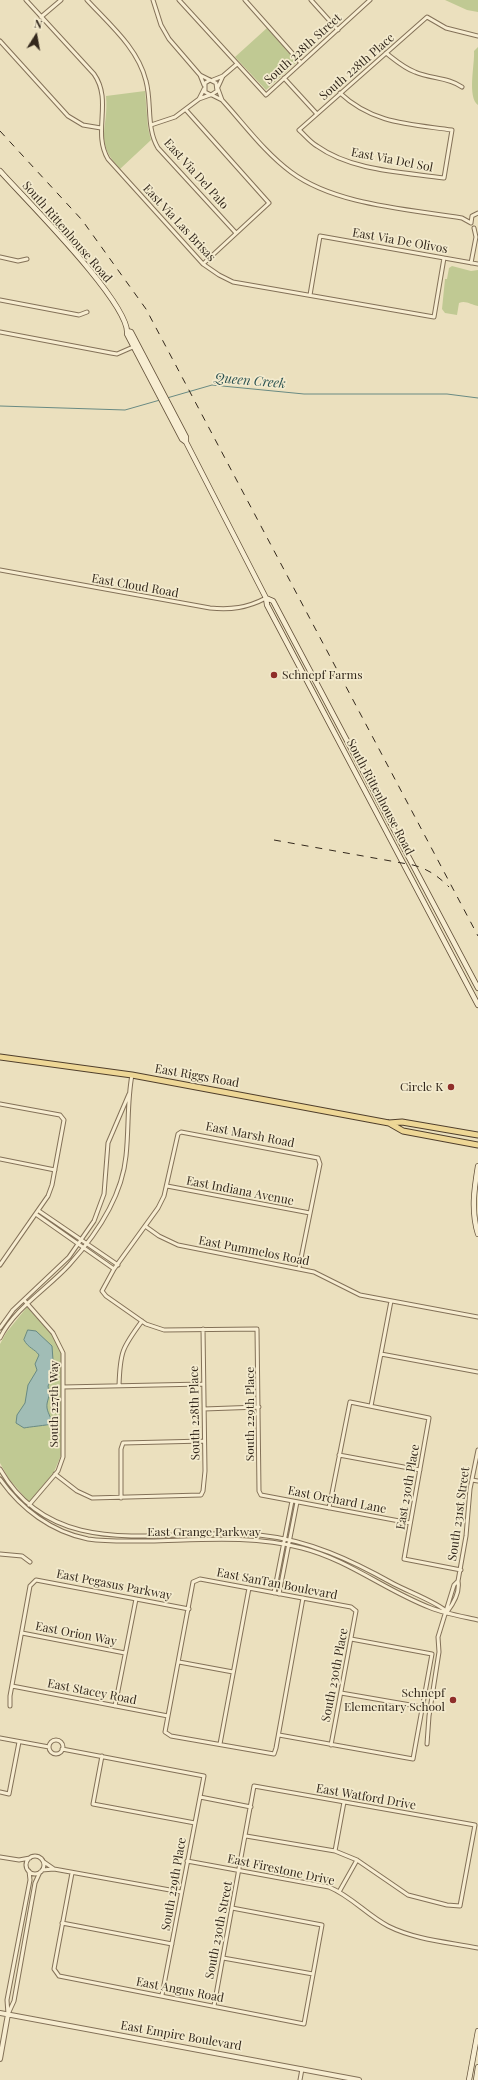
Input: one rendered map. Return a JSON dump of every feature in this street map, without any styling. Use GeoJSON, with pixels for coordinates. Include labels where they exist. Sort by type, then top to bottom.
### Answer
{"type":"FeatureCollection","features":[{"type":"Feature","properties":{"kind":"main road","name":"South Rittenhouse Road"},"geometry":{"type":"LineString","coordinates":[[0,171],[92,272],[115,306],[133,347],[152,376]]}},
{"type":"Feature","properties":{"kind":"main road","name":"South Rittenhouse Road"},"geometry":{"type":"LineString","coordinates":[[127,331],[131,332],[169,409],[186,437],[186,442],[266,598],[267,605],[478,1005]]}},
{"type":"Feature","properties":{"kind":"main road","name":"South Rittenhouse Road"},"geometry":{"type":"LineString","coordinates":[[266,598],[273,601],[478,988]]}},
{"type":"Feature","properties":{"kind":"main road","name":"East Riggs Road"},"geometry":{"type":"LineString","coordinates":[[0,1057],[132,1075],[389,1123],[402,1122],[478,1135]]}},
{"type":"Feature","properties":{"kind":"main road","name":"East Riggs Road"},"geometry":{"type":"LineString","coordinates":[[389,1123],[403,1131],[478,1145]]}},
{"type":"Feature","properties":{"kind":"main road"},"geometry":{"type":"LineString","coordinates":[[478,1166],[473,1207],[478,1234]]}},
{"type":"Feature","properties":{"kind":"main road"},"geometry":{"type":"LineString","coordinates":[[469,2080],[478,2031]]}},
{"type":"Feature","properties":{"kind":"main road"},"geometry":{"type":"LineString","coordinates":[[476,2080],[478,2067]]}},
{"type":"Feature","properties":{"kind":"street","name":"East Via Las Brisas"},"geometry":{"type":"LineString","coordinates":[[26,0],[94,74],[99,83],[104,100],[101,143],[108,159],[203,264],[219,276],[232,282],[434,317],[444,258]]}},
{"type":"Feature","properties":{"kind":"street"},"geometry":{"type":"LineString","coordinates":[[41,17],[61,0]]}},
{"type":"Feature","properties":{"kind":"street","name":"East Via Del Palo"},"geometry":{"type":"LineString","coordinates":[[87,0],[124,41],[139,62],[148,87],[153,138],[158,148],[236,233]]}},
{"type":"Feature","properties":{"kind":"street"},"geometry":{"type":"LineString","coordinates":[[154,0],[162,25],[169,38],[200,76],[204,87],[211,95],[222,100],[282,165],[301,179],[319,189],[347,198],[462,218],[476,228],[477,236],[471,263]]}},
{"type":"Feature","properties":{"kind":"street"},"geometry":{"type":"LineString","coordinates":[[179,0],[238,64],[223,76],[211,80],[204,87],[199,99]]}},
{"type":"Feature","properties":{"kind":"street"},"geometry":{"type":"LineString","coordinates":[[246,0],[302,63]]}},
{"type":"Feature","properties":{"kind":"street"},"geometry":{"type":"LineString","coordinates":[[311,0],[338,30]]}},
{"type":"Feature","properties":{"kind":"street","name":"South 228th Street"},"geometry":{"type":"LineString","coordinates":[[238,64],[266,95],[370,0]]}},
{"type":"Feature","properties":{"kind":"street","name":"South 228th Place"},"geometry":{"type":"LineString","coordinates":[[299,130],[427,17],[446,28],[478,36]]}},
{"type":"Feature","properties":{"kind":"street"},"geometry":{"type":"LineString","coordinates":[[0,41],[68,116],[83,124],[101,128]]}},
{"type":"Feature","properties":{"kind":"street"},"geometry":{"type":"LineString","coordinates":[[386,53],[400,65],[415,73],[453,81],[462,87]]}},
{"type":"Feature","properties":{"kind":"street"},"geometry":{"type":"LineString","coordinates":[[200,76],[211,80],[218,88],[222,100]]}},
{"type":"Feature","properties":{"kind":"street"},"geometry":{"type":"LineString","coordinates":[[151,125],[170,120],[186,110],[199,99],[211,95],[218,88],[223,76]]}},
{"type":"Feature","properties":{"kind":"street"},"geometry":{"type":"LineString","coordinates":[[284,78],[317,114]]}},
{"type":"Feature","properties":{"kind":"street","name":"East Via Del Sol"},"geometry":{"type":"LineString","coordinates":[[299,130],[316,146],[337,157],[358,164],[444,178],[452,130],[394,121],[371,115],[351,104],[340,93]]}},
{"type":"Feature","properties":{"kind":"street"},"geometry":{"type":"LineString","coordinates":[[186,110],[269,203],[203,264]]}},
{"type":"Feature","properties":{"kind":"street"},"geometry":{"type":"LineString","coordinates":[[462,218],[478,213]]}},
{"type":"Feature","properties":{"kind":"street"},"geometry":{"type":"LineString","coordinates":[[471,223],[472,216]]}},
{"type":"Feature","properties":{"kind":"street","name":"East Via De Olivos"},"geometry":{"type":"LineString","coordinates":[[310,295],[320,236],[478,264]]}},
{"type":"Feature","properties":{"kind":"street"},"geometry":{"type":"LineString","coordinates":[[0,258],[18,261],[27,259]]}},
{"type":"Feature","properties":{"kind":"street"},"geometry":{"type":"LineString","coordinates":[[0,300],[79,315],[87,312]]}},
{"type":"Feature","properties":{"kind":"street"},"geometry":{"type":"LineString","coordinates":[[0,332],[111,354],[117,354],[133,347]]}},
{"type":"Feature","properties":{"kind":"street","name":"East Cloud Road"},"geometry":{"type":"LineString","coordinates":[[0,570],[210,608],[229,610],[245,607],[266,598]]}},
{"type":"Feature","properties":{"kind":"street"},"geometry":{"type":"LineString","coordinates":[[0,1338],[9,1324],[27,1304],[68,1266],[83,1248],[110,1209],[123,1176],[126,1156],[129,1094],[132,1075]]}},
{"type":"Feature","properties":{"kind":"street"},"geometry":{"type":"LineString","coordinates":[[0,1328],[24,1300],[60,1266],[82,1240],[94,1221],[102,1202],[108,1143],[129,1094]]}},
{"type":"Feature","properties":{"kind":"street"},"geometry":{"type":"LineString","coordinates":[[0,1104],[64,1117],[55,1170],[48,1196],[37,1215],[0,1265]]}},
{"type":"Feature","properties":{"kind":"street","name":"East Marsh Road"},"geometry":{"type":"LineString","coordinates":[[167,1186],[179,1132],[192,1133],[318,1158],[320,1164],[310,1213]]}},
{"type":"Feature","properties":{"kind":"street"},"geometry":{"type":"LineString","coordinates":[[0,1159],[55,1170]]}},
{"type":"Feature","properties":{"kind":"street"},"geometry":{"type":"LineString","coordinates":[[167,1186],[158,1208],[114,1270],[102,1291],[106,1296],[153,1328],[164,1330],[203,1329]]}},
{"type":"Feature","properties":{"kind":"street","name":"East Indiana Avenue"},"geometry":{"type":"LineString","coordinates":[[167,1186],[310,1213]]}},
{"type":"Feature","properties":{"kind":"street"},"geometry":{"type":"LineString","coordinates":[[39,1211],[118,1265]]}},
{"type":"Feature","properties":{"kind":"street"},"geometry":{"type":"LineString","coordinates":[[300,1268],[310,1213]]}},
{"type":"Feature","properties":{"kind":"street"},"geometry":{"type":"LineString","coordinates":[[37,1215],[114,1270]]}},
{"type":"Feature","properties":{"kind":"street","name":"East Pummelos Road"},"geometry":{"type":"LineString","coordinates":[[145,1226],[173,1244],[300,1268],[314,1272],[360,1295],[478,1317]]}},
{"type":"Feature","properties":{"kind":"street"},"geometry":{"type":"LineString","coordinates":[[0,1257],[4,1260]]}},
{"type":"Feature","properties":{"kind":"street","name":"South 227th Way"},"geometry":{"type":"LineString","coordinates":[[24,1300],[54,1333],[61,1348],[64,1452],[61,1463],[55,1474],[26,1508]]}},
{"type":"Feature","properties":{"kind":"street"},"geometry":{"type":"LineString","coordinates":[[329,1508],[350,1402],[371,1406],[391,1300]]}},
{"type":"Feature","properties":{"kind":"street"},"geometry":{"type":"LineString","coordinates":[[119,1386],[121,1353],[128,1340],[142,1321]]}},
{"type":"Feature","properties":{"kind":"street","name":"South 228th Place"},"geometry":{"type":"LineString","coordinates":[[121,1498],[201,1495],[203,1491],[205,1471],[203,1329]]}},
{"type":"Feature","properties":{"kind":"street","name":"South 229th Place"},"geometry":{"type":"LineString","coordinates":[[203,1329],[257,1329],[259,1491],[261,1495]]}},
{"type":"Feature","properties":{"kind":"street"},"geometry":{"type":"LineString","coordinates":[[381,1354],[478,1372]]}},
{"type":"Feature","properties":{"kind":"street"},"geometry":{"type":"LineString","coordinates":[[63,1387],[203,1384]]}},
{"type":"Feature","properties":{"kind":"street","name":"East 230th Place"},"geometry":{"type":"LineString","coordinates":[[371,1406],[429,1418],[404,1559],[461,1570]]}},
{"type":"Feature","properties":{"kind":"street"},"geometry":{"type":"LineString","coordinates":[[204,1409],[259,1407]]}},
{"type":"Feature","properties":{"kind":"street"},"geometry":{"type":"LineString","coordinates":[[55,1474],[85,1496],[99,1498],[121,1498],[120,1448],[123,1443],[204,1441]]}},
{"type":"Feature","properties":{"kind":"street","name":"South 231st Street"},"geometry":{"type":"LineString","coordinates":[[447,1612],[453,1604],[459,1587],[458,1581],[461,1570],[472,1480],[478,1450]]}},
{"type":"Feature","properties":{"kind":"street"},"geometry":{"type":"LineString","coordinates":[[339,1455],[420,1470]]}},
{"type":"Feature","properties":{"kind":"street","name":"East Grange Parkway"},"geometry":{"type":"LineString","coordinates":[[0,1469],[14,1489],[29,1504],[62,1525],[80,1531],[100,1535],[245,1534],[289,1540],[318,1547],[351,1560],[411,1593],[442,1606],[447,1612]]}},
{"type":"Feature","properties":{"kind":"street","name":"East Grange Parkway"},"geometry":{"type":"LineString","coordinates":[[0,1479],[26,1508],[37,1517],[57,1528],[88,1539],[108,1541],[245,1540],[300,1548],[331,1558],[431,1609],[478,1620]]}},
{"type":"Feature","properties":{"kind":"street"},"geometry":{"type":"LineString","coordinates":[[472,1480],[478,1481]]}},
{"type":"Feature","properties":{"kind":"street","name":"East Orchard Lane"},"geometry":{"type":"LineString","coordinates":[[261,1495],[410,1523]]}},
{"type":"Feature","properties":{"kind":"street"},"geometry":{"type":"LineString","coordinates":[[274,1594],[292,1501]]}},
{"type":"Feature","properties":{"kind":"street"},"geometry":{"type":"LineString","coordinates":[[279,1594],[297,1502]]}},
{"type":"Feature","properties":{"kind":"street"},"geometry":{"type":"LineString","coordinates":[[0,1554],[22,1556],[30,1562]]}},
{"type":"Feature","properties":{"kind":"street","name":"East SanTan Boulevard"},"geometry":{"type":"LineString","coordinates":[[189,1609],[193,1582],[197,1579],[303,1598],[354,1609]]}},
{"type":"Feature","properties":{"kind":"street","name":"East Pegasus Parkway"},"geometry":{"type":"LineString","coordinates":[[22,1633],[30,1586],[36,1580],[189,1609]]}},
{"type":"Feature","properties":{"kind":"street","name":"South 231st Street"},"geometry":{"type":"LineString","coordinates":[[427,1744],[429,1716],[438,1659],[438,1637],[447,1612],[454,1585],[458,1581]]}},
{"type":"Feature","properties":{"kind":"street"},"geometry":{"type":"LineString","coordinates":[[220,1744],[249,1588]]}},
{"type":"Feature","properties":{"kind":"street"},"geometry":{"type":"LineString","coordinates":[[189,1609],[165,1732],[168,1734],[274,1754],[279,1735],[303,1598]]}},
{"type":"Feature","properties":{"kind":"street"},"geometry":{"type":"LineString","coordinates":[[115,1706],[136,1599]]}},
{"type":"Feature","properties":{"kind":"street","name":"South 230th Place"},"geometry":{"type":"LineString","coordinates":[[331,1745],[356,1611],[354,1609]]}},
{"type":"Feature","properties":{"kind":"street"},"geometry":{"type":"LineString","coordinates":[[10,1706],[12,1686],[22,1633]]}},
{"type":"Feature","properties":{"kind":"street","name":"East Orion Way"},"geometry":{"type":"LineString","coordinates":[[22,1633],[126,1653]]}},
{"type":"Feature","properties":{"kind":"street"},"geometry":{"type":"LineString","coordinates":[[279,1735],[413,1759],[432,1654],[351,1639]]}},
{"type":"Feature","properties":{"kind":"street"},"geometry":{"type":"LineString","coordinates":[[179,1662],[233,1672]]}},
{"type":"Feature","properties":{"kind":"street","name":"East Stacey Road"},"geometry":{"type":"LineString","coordinates":[[12,1686],[168,1716]]}},
{"type":"Feature","properties":{"kind":"street"},"geometry":{"type":"LineString","coordinates":[[341,1692],[422,1707]]}},
{"type":"Feature","properties":{"kind":"street"},"geometry":{"type":"LineString","coordinates":[[0,1738],[49,1747]]}},
{"type":"Feature","properties":{"kind":"street"},"geometry":{"type":"LineString","coordinates":[[49,1747],[51,1742],[58,1741],[61,1743],[62,1749]]}},
{"type":"Feature","properties":{"kind":"street"},"geometry":{"type":"LineString","coordinates":[[0,1792],[9,1794],[20,1742]]}},
{"type":"Feature","properties":{"kind":"street"},"geometry":{"type":"LineString","coordinates":[[49,1747],[51,1752],[55,1754],[59,1753],[62,1749]]}},
{"type":"Feature","properties":{"kind":"street"},"geometry":{"type":"LineString","coordinates":[[62,1749],[102,1756],[94,1804],[195,1823]]}},
{"type":"Feature","properties":{"kind":"street","name":"South 229th Place"},"geometry":{"type":"LineString","coordinates":[[102,1756],[204,1776],[162,1995]]}},
{"type":"Feature","properties":{"kind":"street","name":"East Watford Drive"},"geometry":{"type":"LineString","coordinates":[[254,1786],[475,1825],[460,1906],[447,1905],[408,1895],[357,1860]]}},
{"type":"Feature","properties":{"kind":"street","name":"South 230th Street"},"geometry":{"type":"LineString","coordinates":[[214,2006],[254,1786]]}},
{"type":"Feature","properties":{"kind":"street"},"geometry":{"type":"LineString","coordinates":[[200,1797],[251,1807]]}},
{"type":"Feature","properties":{"kind":"street"},"geometry":{"type":"LineString","coordinates":[[335,1851],[344,1802]]}},
{"type":"Feature","properties":{"kind":"street"},"geometry":{"type":"LineString","coordinates":[[246,1836],[335,1851],[357,1860],[339,1892]]}},
{"type":"Feature","properties":{"kind":"street"},"geometry":{"type":"LineString","coordinates":[[0,1857],[19,1860],[38,1856],[54,1869]]}},
{"type":"Feature","properties":{"kind":"street"},"geometry":{"type":"LineString","coordinates":[[27,1866],[30,1858]]}},
{"type":"Feature","properties":{"kind":"street"},"geometry":{"type":"LineString","coordinates":[[0,2059],[8,2014],[7,2000],[30,1880],[27,1866],[19,1860]]}},
{"type":"Feature","properties":{"kind":"street","name":"East Firestone Drive"},"geometry":{"type":"LineString","coordinates":[[187,1861],[308,1882],[339,1892],[387,1925],[407,1934],[478,1948]]}},
{"type":"Feature","properties":{"kind":"street"},"geometry":{"type":"LineString","coordinates":[[8,2014],[14,2001],[35,1882],[44,1862]]}},
{"type":"Feature","properties":{"kind":"street"},"geometry":{"type":"LineString","coordinates":[[29,1871],[34,1873],[54,1869],[181,1892]]}},
{"type":"Feature","properties":{"kind":"street"},"geometry":{"type":"LineString","coordinates":[[72,1873],[62,1923],[172,1944]]}},
{"type":"Feature","properties":{"kind":"street"},"geometry":{"type":"LineString","coordinates":[[223,1958],[313,1974],[322,1925],[232,1908]]}},
{"type":"Feature","properties":{"kind":"street","name":"East Angus Road"},"geometry":{"type":"LineString","coordinates":[[62,1923],[55,1972],[59,1976],[304,2024],[313,1974]]}},
{"type":"Feature","properties":{"kind":"street","name":"East Empire Boulevard"},"geometry":{"type":"LineString","coordinates":[[0,2013],[358,2080]]}},
{"type":"Feature","properties":{"kind":"street"},"geometry":{"type":"LineString","coordinates":[[300,2080],[302,2069]]}},
{"type":"Feature","properties":{"kind":"green space"},"geometry":{"type":"Polygon","coordinates":[[[445,0],[478,0],[478,12],[467,10],[445,0]]]}},
{"type":"Feature","properties":{"kind":"green space"},"geometry":{"type":"Polygon","coordinates":[[[267,28],[297,62],[266,90],[235,57],[267,28]]]}},
{"type":"Feature","properties":{"kind":"green space"},"geometry":{"type":"Polygon","coordinates":[[[478,47],[478,105],[473,95],[472,80],[474,51],[478,47]]]}},
{"type":"Feature","properties":{"kind":"green space"},"geometry":{"type":"Polygon","coordinates":[[[145,91],[148,128],[151,140],[120,169],[112,159],[104,142],[106,96],[145,91]]]}},
{"type":"Feature","properties":{"kind":"green space"},"geometry":{"type":"Polygon","coordinates":[[[452,266],[471,271],[478,270],[478,306],[466,302],[459,303],[457,315],[445,313],[442,309],[445,279],[447,279],[449,268],[452,266]]]}},
{"type":"Feature","properties":{"kind":"green space"},"geometry":{"type":"Polygon","coordinates":[[[27,1307],[53,1335],[61,1353],[62,1453],[54,1472],[29,1502],[9,1479],[0,1463],[0,1344],[6,1333],[27,1307]]]}},
{"type":"Feature","properties":{"kind":"water"},"geometry":{"type":"Polygon","coordinates":[[[28,1330],[36,1331],[52,1346],[54,1374],[48,1386],[49,1397],[47,1408],[51,1424],[24,1428],[16,1423],[17,1415],[25,1403],[28,1385],[37,1370],[35,1364],[39,1355],[27,1345],[24,1340],[28,1330]]]}},
{"type":"Feature","properties":{"kind":"waterway","name":"Queen Creek"},"geometry":{"type":"LineString","coordinates":[[167,398],[212,385],[304,394],[447,394],[478,398]]}},
{"type":"Feature","properties":{"kind":"waterway","name":"Queen Creek"},"geometry":{"type":"LineString","coordinates":[[0,406],[125,410],[160,400]]}},
{"type":"Feature","properties":{"kind":"railway"},"geometry":{"type":"LineString","coordinates":[[0,131],[82,220],[146,309],[478,936]]}},
{"type":"Feature","properties":{"kind":"railway"},"geometry":{"type":"LineString","coordinates":[[274,840],[413,865],[432,873],[449,887]]}},
{"type":"Feature","properties":{"kind":"place","name":"Schnepf Farms"},"geometry":{"type":"Point","coordinates":[274,675]}},
{"type":"Feature","properties":{"kind":"place","name":"Circle K"},"geometry":{"type":"Point","coordinates":[451,1087]}},
{"type":"Feature","properties":{"kind":"place","name":"Schnepf Elementary School"},"geometry":{"type":"Point","coordinates":[453,1700]}}]}
